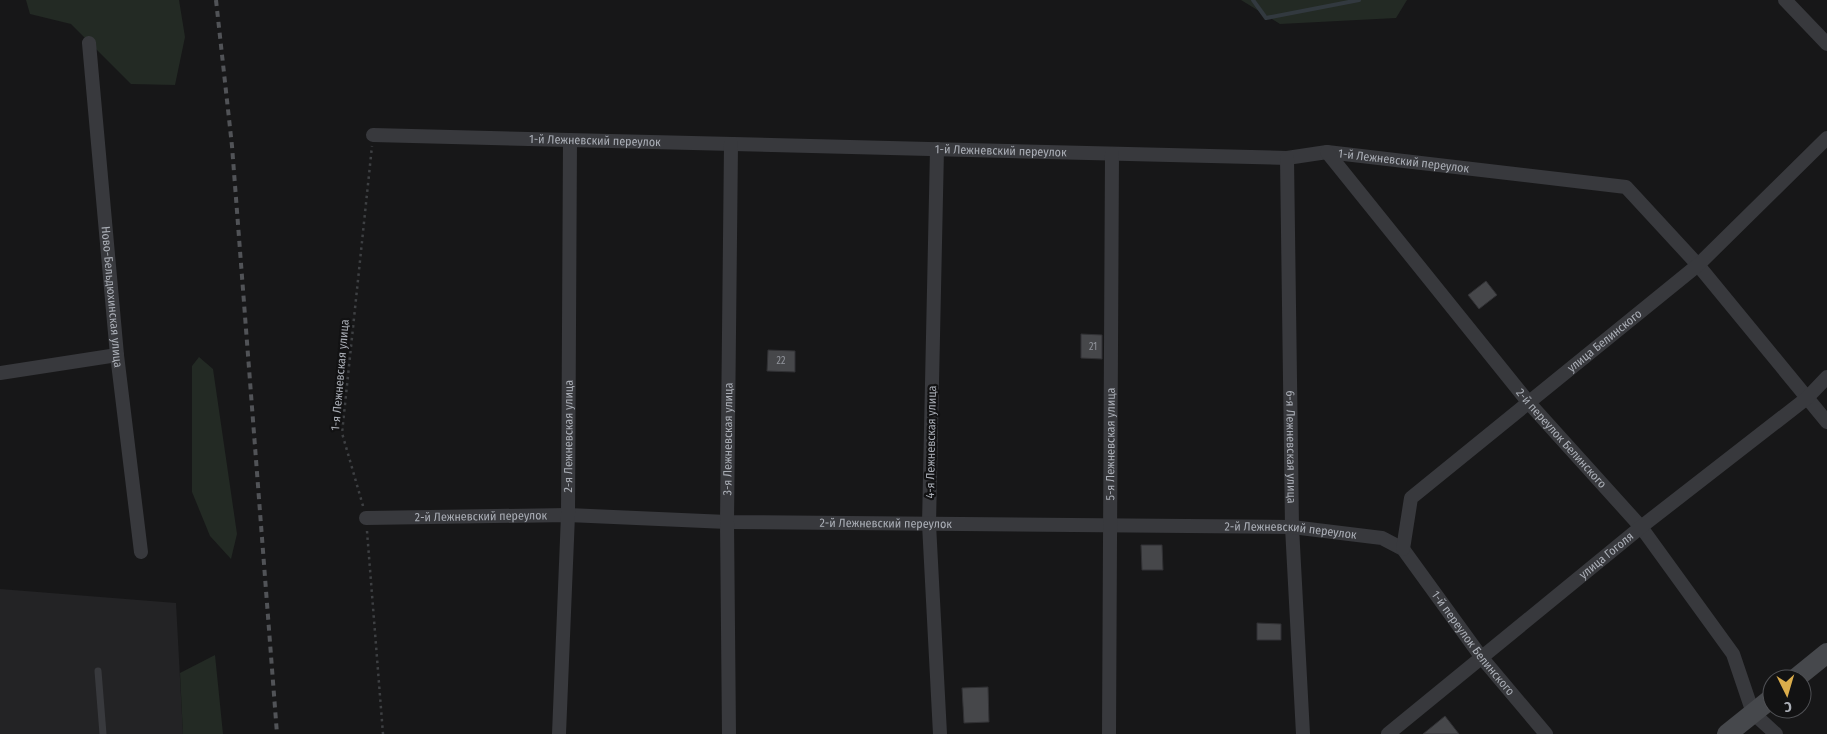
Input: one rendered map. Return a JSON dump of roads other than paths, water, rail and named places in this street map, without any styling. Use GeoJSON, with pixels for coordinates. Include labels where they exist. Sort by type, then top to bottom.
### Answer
{"type":"FeatureCollection","features":[{"type":"Feature","properties":{"kind":"main road"},"geometry":{"type":"LineString","coordinates":[[1807,669],[1827,653]]}},
{"type":"Feature","properties":{"kind":"main road"},"geometry":{"type":"LineString","coordinates":[[1727,734],[1762,706]]}},
{"type":"Feature","properties":{"kind":"street"},"geometry":{"type":"LineString","coordinates":[[1786,0],[1827,44]]}},
{"type":"Feature","properties":{"kind":"street","name":"Ново-Бельдюхинская улица"},"geometry":{"type":"LineString","coordinates":[[89,43],[117,355],[141,552]]}},
{"type":"Feature","properties":{"kind":"street","name":"1-й Лежневский переулок"},"geometry":{"type":"LineString","coordinates":[[373,135],[1287,158],[1327,152],[1626,187],[1698,264]]}},
{"type":"Feature","properties":{"kind":"street","name":"улица Белинского"},"geometry":{"type":"LineString","coordinates":[[1403,549],[1411,498],[1698,264],[1827,138]]}},
{"type":"Feature","properties":{"kind":"street","name":"2-я Лежневская улица"},"geometry":{"type":"LineString","coordinates":[[560,734],[568,515],[570,140]]}},
{"type":"Feature","properties":{"kind":"street","name":"3-я Лежневская улица"},"geometry":{"type":"LineString","coordinates":[[729,734],[727,522],[731,144]]}},
{"type":"Feature","properties":{"kind":"street","name":"4-я Лежневская улица"},"geometry":{"type":"LineString","coordinates":[[937,149],[929,524],[940,734]]}},
{"type":"Feature","properties":{"kind":"street","name":"2-й переулок Белинского"},"geometry":{"type":"LineString","coordinates":[[1327,152],[1529,403],[1641,527],[1733,654],[1753,713],[1776,734]]}},
{"type":"Feature","properties":{"kind":"street","name":"5-я Лежневская улица"},"geometry":{"type":"LineString","coordinates":[[1109,734],[1112,154]]}},
{"type":"Feature","properties":{"kind":"street","name":"6-я Лежневская улица"},"geometry":{"type":"LineString","coordinates":[[1287,158],[1292,527],[1303,734]]}},
{"type":"Feature","properties":{"kind":"street"},"geometry":{"type":"LineString","coordinates":[[1698,264],[1827,422]]}},
{"type":"Feature","properties":{"kind":"street"},"geometry":{"type":"LineString","coordinates":[[0,372],[117,355]]}},
{"type":"Feature","properties":{"kind":"street","name":"улица Гоголя"},"geometry":{"type":"LineString","coordinates":[[1388,734],[1641,527],[1807,398],[1827,377]]}},
{"type":"Feature","properties":{"kind":"street","name":"2-й Лежневский переулок"},"geometry":{"type":"LineString","coordinates":[[366,518],[568,515],[727,522],[1292,527],[1382,538],[1403,549]]}},
{"type":"Feature","properties":{"kind":"street","name":"1-й переулок Белинского"},"geometry":{"type":"LineString","coordinates":[[1403,549],[1482,658],[1546,734]]}},
{"type":"Feature","properties":{"kind":"lane"},"geometry":{"type":"LineString","coordinates":[[98,671],[103,734]]}},
{"type":"Feature","properties":{"kind":"waterway"},"geometry":{"type":"LineString","coordinates":[[1253,0],[1266,18],[1359,0]]}},
{"type":"Feature","properties":{"kind":"railway"},"geometry":{"type":"LineString","coordinates":[[216,0],[232,146],[277,734]]}}]}
